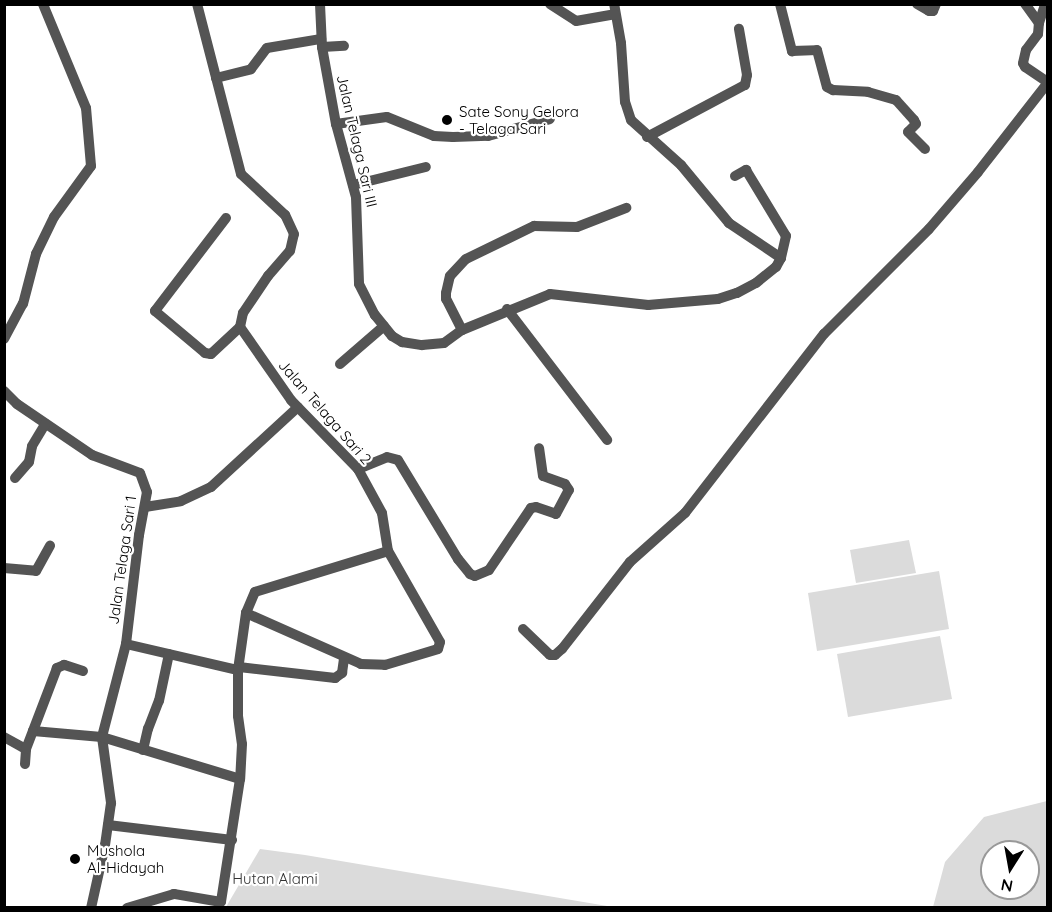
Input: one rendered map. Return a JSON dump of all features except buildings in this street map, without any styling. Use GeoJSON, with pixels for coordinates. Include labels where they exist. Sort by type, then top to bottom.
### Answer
{"type":"FeatureCollection","features":[{"type":"Feature","properties":{"kind":"street"},"geometry":{"type":"LineString","coordinates":[[4,339],[23,304],[36,254],[54,217],[91,166],[86,108],[43,4]]}},
{"type":"Feature","properties":{"kind":"street"},"geometry":{"type":"LineString","coordinates":[[197,4],[241,174],[285,215],[294,234],[290,251],[268,276],[243,313],[240,327],[216,351],[205,353],[155,311],[226,218]]}},
{"type":"Feature","properties":{"kind":"street","name":"Jalan Telaga Sari III"},"geometry":{"type":"LineString","coordinates":[[320,4],[322,43],[336,124],[353,185],[359,221],[359,284],[384,326],[402,342],[422,345],[444,342],[462,330],[507,309],[550,294],[648,305],[718,299],[737,293],[756,283],[776,267],[781,258]]}},
{"type":"Feature","properties":{"kind":"street"},"geometry":{"type":"LineString","coordinates":[[550,4],[576,21],[614,9],[621,43],[624,102],[631,120],[647,137],[681,165],[729,223],[781,258],[786,236],[746,170],[735,176]]}},
{"type":"Feature","properties":{"kind":"street"},"geometry":{"type":"LineString","coordinates":[[780,4],[792,51],[817,50],[827,87],[833,90],[868,92],[896,100],[916,124],[908,132],[925,149]]}},
{"type":"Feature","properties":{"kind":"street"},"geometry":{"type":"LineString","coordinates":[[917,4],[929,11],[936,4]]}},
{"type":"Feature","properties":{"kind":"street"},"geometry":{"type":"LineString","coordinates":[[1025,4],[1039,23]]}},
{"type":"Feature","properties":{"kind":"street"},"geometry":{"type":"LineString","coordinates":[[522,629],[550,655],[555,655],[562,649],[630,562],[685,513],[824,334],[921,237],[978,172],[1046,86],[1046,81],[1025,67],[1022,59],[1038,34],[1045,4]]}},
{"type":"Feature","properties":{"kind":"street"},"geometry":{"type":"LineString","coordinates":[[647,137],[745,85],[747,75],[738,29]]}},
{"type":"Feature","properties":{"kind":"street"},"geometry":{"type":"LineString","coordinates":[[216,78],[251,69],[267,48],[322,43],[344,46]]}},
{"type":"Feature","properties":{"kind":"street"},"geometry":{"type":"LineString","coordinates":[[336,124],[387,117],[396,118],[417,131],[434,136],[453,137],[488,136],[550,119]]}},
{"type":"Feature","properties":{"kind":"street"},"geometry":{"type":"LineString","coordinates":[[353,185],[426,167]]}},
{"type":"Feature","properties":{"kind":"street"},"geometry":{"type":"LineString","coordinates":[[462,330],[446,299],[446,293],[450,276],[466,259],[534,226],[577,226],[626,208]]}},
{"type":"Feature","properties":{"kind":"street"},"geometry":{"type":"LineString","coordinates":[[507,309],[607,440]]}},
{"type":"Feature","properties":{"kind":"street"},"geometry":{"type":"LineString","coordinates":[[340,364],[384,326]]}},
{"type":"Feature","properties":{"kind":"street","name":"Jalan Telaga Sari 2"},"geometry":{"type":"LineString","coordinates":[[240,327],[267,369],[298,406],[358,469],[382,513],[388,551]]}},
{"type":"Feature","properties":{"kind":"street","name":"Jalan Telaga Sari 1"},"geometry":{"type":"LineString","coordinates":[[4,391],[17,404],[92,455],[140,473],[147,492],[126,644],[102,737],[111,803],[91,908]]}},
{"type":"Feature","properties":{"kind":"street"},"geometry":{"type":"LineString","coordinates":[[145,507],[181,501],[211,487],[298,406]]}},
{"type":"Feature","properties":{"kind":"street"},"geometry":{"type":"LineString","coordinates":[[15,478],[29,462],[32,446],[45,424]]}},
{"type":"Feature","properties":{"kind":"street"},"geometry":{"type":"LineString","coordinates":[[358,469],[387,457],[398,460],[408,473],[458,559],[470,574],[475,576],[489,570],[531,508],[536,507],[556,514],[569,490],[566,484],[543,476],[538,448]]}},
{"type":"Feature","properties":{"kind":"street"},"geometry":{"type":"LineString","coordinates":[[4,568],[36,571],[41,567],[50,546]]}},
{"type":"Feature","properties":{"kind":"street"},"geometry":{"type":"LineString","coordinates":[[127,908],[174,894],[221,905],[240,778],[242,744],[238,716],[239,669],[246,613],[255,592],[388,551],[440,642],[440,647],[385,665],[372,666],[344,658],[246,613]]}},
{"type":"Feature","properties":{"kind":"street"},"geometry":{"type":"LineString","coordinates":[[126,644],[239,669],[335,678],[342,673],[344,658]]}},
{"type":"Feature","properties":{"kind":"street"},"geometry":{"type":"LineString","coordinates":[[143,750],[159,701],[169,654]]}},
{"type":"Feature","properties":{"kind":"street"},"geometry":{"type":"LineString","coordinates":[[25,764],[26,749],[57,668],[64,665],[82,671]]}},
{"type":"Feature","properties":{"kind":"street"},"geometry":{"type":"LineString","coordinates":[[33,731],[102,737],[240,778]]}},
{"type":"Feature","properties":{"kind":"street"},"geometry":{"type":"LineString","coordinates":[[4,737],[26,749]]}},
{"type":"Feature","properties":{"kind":"street"},"geometry":{"type":"LineString","coordinates":[[108,825],[232,840]]}},
{"type":"Feature","properties":{"kind":"green space"},"geometry":{"type":"Polygon","coordinates":[[[909,540],[916,573],[856,583],[850,550],[909,540]]]}},
{"type":"Feature","properties":{"kind":"green space"},"geometry":{"type":"Polygon","coordinates":[[[939,571],[949,629],[817,651],[808,593],[939,571]]]}},
{"type":"Feature","properties":{"kind":"green space"},"geometry":{"type":"Polygon","coordinates":[[[940,636],[952,699],[848,717],[837,654],[940,636]]]}},
{"type":"Feature","properties":{"kind":"green space"},"geometry":{"type":"Polygon","coordinates":[[[1047,801],[1047,907],[933,907],[945,862],[984,817],[1047,801]]]}},
{"type":"Feature","properties":{"kind":"green space","name":"Hutan Alami"},"geometry":{"type":"Polygon","coordinates":[[[260,849],[305,855],[613,907],[226,907],[260,849]]]}},
{"type":"Feature","properties":{"kind":"place","name":"Sate Sony Gelora - Telaga Sari"},"geometry":{"type":"Point","coordinates":[447,120]}},
{"type":"Feature","properties":{"kind":"place","name":"Mushola Al-Hidayah"},"geometry":{"type":"Point","coordinates":[75,859]}}]}
